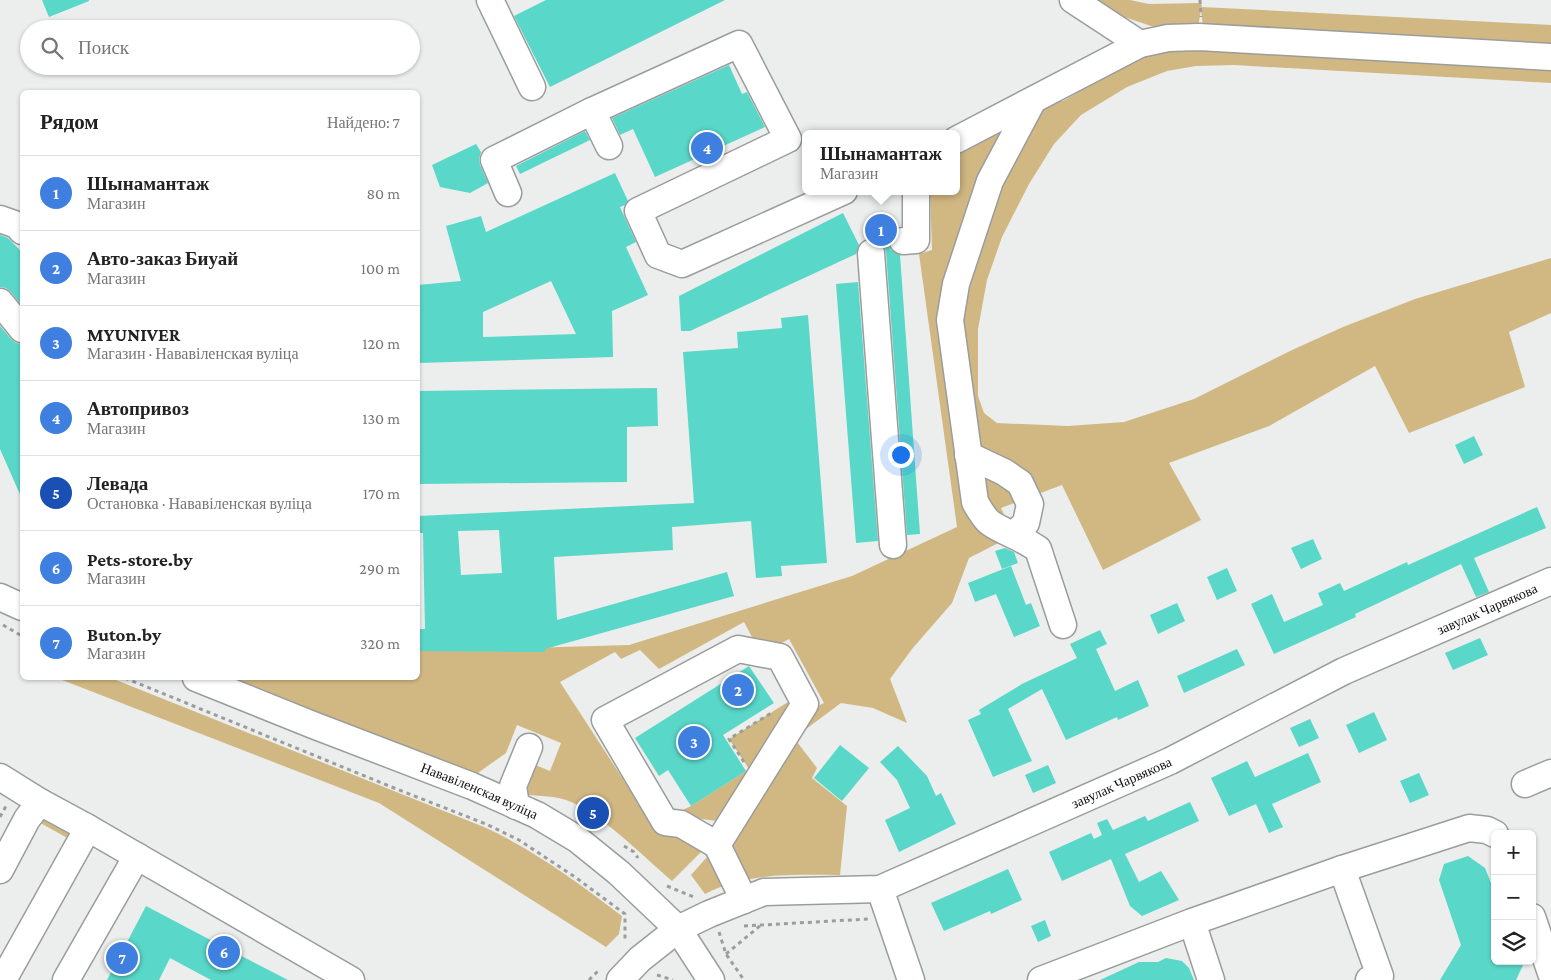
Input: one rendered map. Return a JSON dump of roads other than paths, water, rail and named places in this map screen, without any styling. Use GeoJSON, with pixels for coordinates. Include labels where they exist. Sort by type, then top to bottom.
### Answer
{"type":"FeatureCollection","features":[{"type":"Feature","properties":{"kind":"street"},"geometry":{"type":"LineString","coordinates":[[490,0],[532,87]]}},
{"type":"Feature","properties":{"kind":"street"},"geometry":{"type":"LineString","coordinates":[[1073,0],[1140,44]]}},
{"type":"Feature","properties":{"kind":"street"},"geometry":{"type":"LineString","coordinates":[[960,138],[1140,44],[1168,38],[1199,37],[1551,57]]}},
{"type":"Feature","properties":{"kind":"street"},"geometry":{"type":"LineString","coordinates":[[508,193],[494,160],[739,44],[788,139],[638,211],[658,255],[682,264],[835,195]]}},
{"type":"Feature","properties":{"kind":"street"},"geometry":{"type":"LineString","coordinates":[[1032,102],[990,181],[956,284],[950,320],[974,502],[983,517],[995,528],[1014,535],[1038,549],[1062,625]]}},
{"type":"Feature","properties":{"kind":"street"},"geometry":{"type":"LineString","coordinates":[[592,112],[609,146]]}},
{"type":"Feature","properties":{"kind":"street"},"geometry":{"type":"LineString","coordinates":[[903,241],[916,240],[916,195]]}},
{"type":"Feature","properties":{"kind":"street"},"geometry":{"type":"LineString","coordinates":[[0,219],[17,225],[20,229]]}},
{"type":"Feature","properties":{"kind":"street"},"geometry":{"type":"LineString","coordinates":[[871,253],[893,546]]}},
{"type":"Feature","properties":{"kind":"street"},"geometry":{"type":"LineString","coordinates":[[0,302],[20,327]]}},
{"type":"Feature","properties":{"kind":"street"},"geometry":{"type":"LineString","coordinates":[[968,455],[1004,472],[1020,483],[1030,504],[1026,523],[1014,535]]}},
{"type":"Feature","properties":{"kind":"street","name":"завулак Чарвякова"},"geometry":{"type":"LineString","coordinates":[[620,980],[640,959],[678,930],[744,900],[764,892],[880,889],[1170,762],[1344,671],[1551,581]]}},
{"type":"Feature","properties":{"kind":"street"},"geometry":{"type":"LineString","coordinates":[[0,597],[20,606]]}},
{"type":"Feature","properties":{"kind":"street"},"geometry":{"type":"LineString","coordinates":[[717,845],[805,704],[780,657],[738,648],[605,720],[665,822],[680,824],[717,845],[744,900]]}},
{"type":"Feature","properties":{"kind":"street","name":"Нававіленская вуліца"},"geometry":{"type":"LineString","coordinates":[[201,680],[472,786],[537,815],[577,839],[619,873],[678,930],[711,980]]}},
{"type":"Feature","properties":{"kind":"street"},"geometry":{"type":"LineString","coordinates":[[516,806],[514,786],[529,748]]}},
{"type":"Feature","properties":{"kind":"street"},"geometry":{"type":"LineString","coordinates":[[1525,784],[1551,773]]}},
{"type":"Feature","properties":{"kind":"street"},"geometry":{"type":"LineString","coordinates":[[0,777],[40,802],[351,980]]}},
{"type":"Feature","properties":{"kind":"street"},"geometry":{"type":"LineString","coordinates":[[0,870],[28,819],[40,802]]}},
{"type":"Feature","properties":{"kind":"street"},"geometry":{"type":"LineString","coordinates":[[3,980],[88,828]]}},
{"type":"Feature","properties":{"kind":"street"},"geometry":{"type":"LineString","coordinates":[[1042,980],[1192,922],[1342,869],[1468,828],[1491,832]]}},
{"type":"Feature","properties":{"kind":"street"},"geometry":{"type":"LineString","coordinates":[[66,980],[137,856]]}},
{"type":"Feature","properties":{"kind":"street"},"geometry":{"type":"LineString","coordinates":[[1342,869],[1380,976],[1369,980]]}},
{"type":"Feature","properties":{"kind":"street"},"geometry":{"type":"LineString","coordinates":[[880,889],[911,980]]}},
{"type":"Feature","properties":{"kind":"street"},"geometry":{"type":"LineString","coordinates":[[1533,920],[1551,973]]}},
{"type":"Feature","properties":{"kind":"street"},"geometry":{"type":"LineString","coordinates":[[1192,922],[1211,980]]}},
{"type":"Feature","properties":{"kind":"place","name":"Автопривоз"},"geometry":{"type":"Point","coordinates":[707,148]}},
{"type":"Feature","properties":{"kind":"place","name":"Шынамантаж"},"geometry":{"type":"Point","coordinates":[881,230]}},
{"type":"Feature","properties":{"kind":"place","name":"Авто-заказ Биуай"},"geometry":{"type":"Point","coordinates":[738,690]}},
{"type":"Feature","properties":{"kind":"place","name":"MYUNIVER"},"geometry":{"type":"Point","coordinates":[694,742]}},
{"type":"Feature","properties":{"kind":"place","name":"Левада"},"geometry":{"type":"Point","coordinates":[593,813]}},
{"type":"Feature","properties":{"kind":"place","name":"Pets-store.by"},"geometry":{"type":"Point","coordinates":[224,952]}},
{"type":"Feature","properties":{"kind":"place","name":"Buton.by"},"geometry":{"type":"Point","coordinates":[122,958]}}]}
